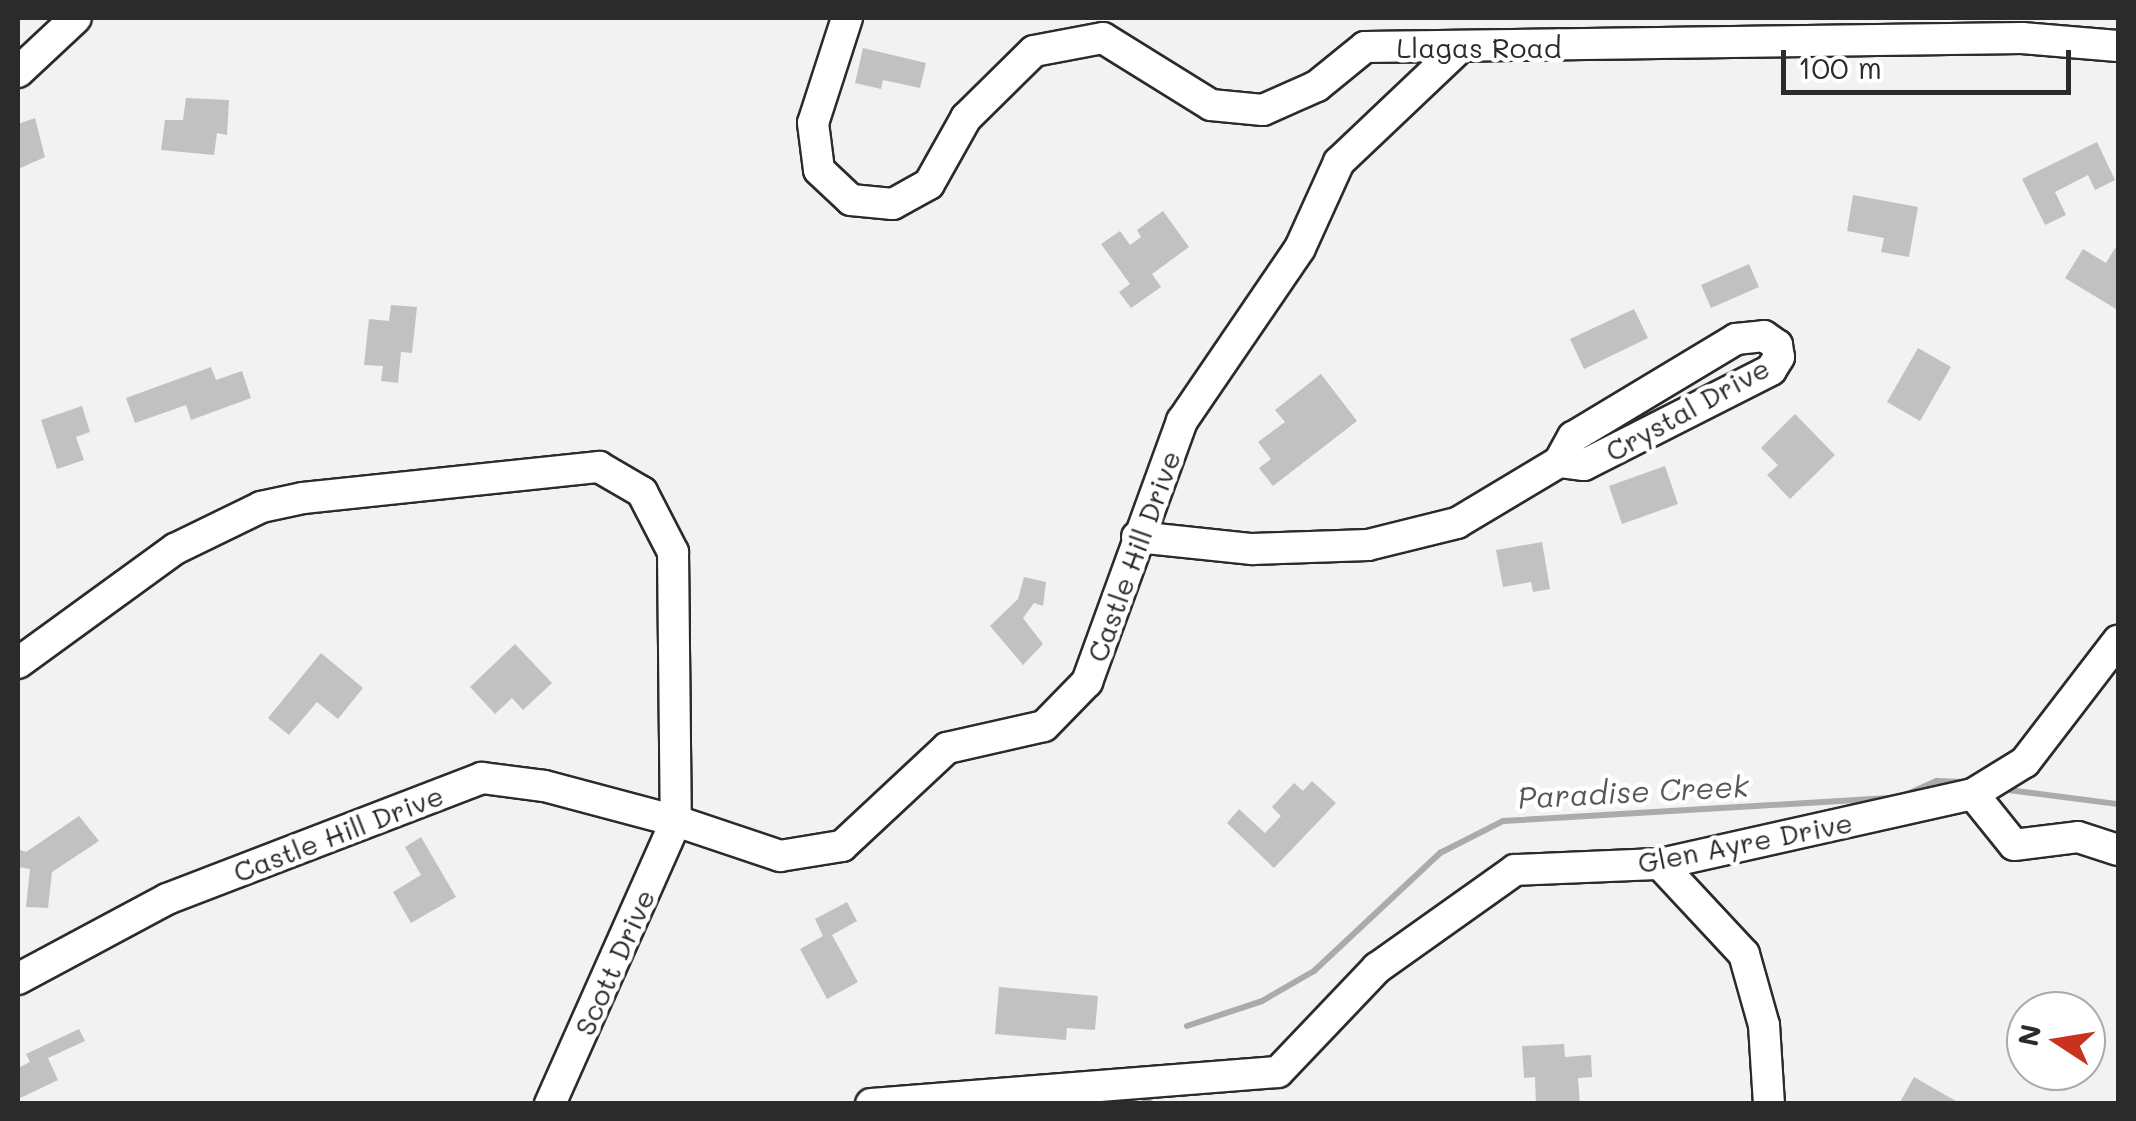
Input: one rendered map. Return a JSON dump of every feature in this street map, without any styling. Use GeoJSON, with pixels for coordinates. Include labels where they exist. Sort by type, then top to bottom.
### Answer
{"type":"FeatureCollection","features":[{"type":"Feature","properties":{"kind":"street"},"geometry":{"type":"LineString","coordinates":[[18,72],[76,18]]}},
{"type":"Feature","properties":{"kind":"street","name":"Llagas Road"},"geometry":{"type":"LineString","coordinates":[[847,18],[813,122],[820,170],[851,200],[893,204],[929,184],[966,118],[1034,52],[1103,38],[1211,105],[1263,110],[1317,86],[1365,47],[2022,38],[2118,46]]}},
{"type":"Feature","properties":{"kind":"street","name":"Castle Hill Drive"},"geometry":{"type":"LineString","coordinates":[[18,980],[167,899],[482,778],[544,786],[676,821],[780,856],[842,846],[947,748],[1044,726],[1087,682],[1182,421],[1300,248],[1339,162],[1458,48]]}},
{"type":"Feature","properties":{"kind":"street","name":"Crystal Drive"},"geometry":{"type":"LineString","coordinates":[[1137,538],[1252,549],[1368,545],[1457,523],[1558,462],[1573,437],[1736,340],[1764,336],[1777,345],[1779,357],[1771,370],[1584,465],[1558,462]]}},
{"type":"Feature","properties":{"kind":"street"},"geometry":{"type":"LineString","coordinates":[[18,663],[175,548],[261,507],[527,470],[600,467],[642,492],[673,552],[676,821]]}},
{"type":"Feature","properties":{"kind":"street"},"geometry":{"type":"LineString","coordinates":[[2118,641],[2026,762],[1974,794],[2014,844],[2078,837],[2118,850]]}},
{"type":"Feature","properties":{"kind":"street","name":"Glen Ayre Drive"},"geometry":{"type":"LineString","coordinates":[[871,1104],[1053,1097],[1278,1072],[1377,968],[1515,870],[1660,864],[1974,794]]}},
{"type":"Feature","properties":{"kind":"street","name":"Scott Drive"},"geometry":{"type":"LineString","coordinates":[[550,1104],[676,821]]}},
{"type":"Feature","properties":{"kind":"street"},"geometry":{"type":"LineString","coordinates":[[1660,864],[1744,954],[1764,1025],[1769,1104]]}},
{"type":"Feature","properties":{"kind":"building"},"geometry":{"type":"Polygon","coordinates":[[[863,48],[926,63],[920,88],[883,80],[881,89],[855,83],[863,48]]]}},
{"type":"Feature","properties":{"kind":"building"},"geometry":{"type":"Polygon","coordinates":[[[186,98],[229,100],[227,135],[217,133],[214,155],[161,150],[165,120],[183,120],[186,98]]]}},
{"type":"Feature","properties":{"kind":"building"},"geometry":{"type":"Polygon","coordinates":[[[35,118],[45,157],[18,169],[18,124],[35,118]]]}},
{"type":"Feature","properties":{"kind":"building"},"geometry":{"type":"Polygon","coordinates":[[[2097,142],[2115,180],[2095,190],[2088,175],[2055,192],[2066,215],[2045,225],[2022,179],[2097,142]]]}},
{"type":"Feature","properties":{"kind":"building"},"geometry":{"type":"Polygon","coordinates":[[[1853,195],[1918,207],[1909,257],[1881,252],[1884,238],[1847,231],[1853,195]]]}},
{"type":"Feature","properties":{"kind":"building"},"geometry":{"type":"Polygon","coordinates":[[[1163,211],[1189,247],[1152,274],[1161,287],[1131,308],[1119,292],[1130,284],[1101,244],[1120,231],[1130,245],[1141,237],[1137,230],[1163,211]]]}},
{"type":"Feature","properties":{"kind":"building"},"geometry":{"type":"Polygon","coordinates":[[[2115,248],[2116,309],[2065,278],[2083,249],[2106,263],[2115,248]]]}},
{"type":"Feature","properties":{"kind":"building"},"geometry":{"type":"Polygon","coordinates":[[[1749,264],[1759,287],[1711,308],[1701,285],[1749,264]]]}},
{"type":"Feature","properties":{"kind":"building"},"geometry":{"type":"Polygon","coordinates":[[[391,305],[417,307],[412,353],[401,352],[398,383],[381,381],[383,366],[364,365],[369,319],[389,321],[391,305]]]}},
{"type":"Feature","properties":{"kind":"building"},"geometry":{"type":"Polygon","coordinates":[[[1634,309],[1648,338],[1584,369],[1570,339],[1634,309]]]}},
{"type":"Feature","properties":{"kind":"building"},"geometry":{"type":"Polygon","coordinates":[[[1918,348],[1951,367],[1920,421],[1887,402],[1918,348]]]}},
{"type":"Feature","properties":{"kind":"building"},"geometry":{"type":"Polygon","coordinates":[[[211,367],[216,380],[242,371],[251,398],[191,420],[186,405],[135,423],[126,398],[211,367]]]}},
{"type":"Feature","properties":{"kind":"building"},"geometry":{"type":"Polygon","coordinates":[[[1321,374],[1357,421],[1273,486],[1259,468],[1271,459],[1258,442],[1285,422],[1275,410],[1321,374]]]}},
{"type":"Feature","properties":{"kind":"building"},"geometry":{"type":"Polygon","coordinates":[[[82,406],[90,432],[76,437],[84,460],[57,469],[41,420],[82,406]]]}},
{"type":"Feature","properties":{"kind":"building"},"geometry":{"type":"Polygon","coordinates":[[[1795,414],[1835,455],[1790,499],[1767,475],[1778,465],[1761,448],[1795,414]]]}},
{"type":"Feature","properties":{"kind":"building"},"geometry":{"type":"Polygon","coordinates":[[[1665,466],[1678,504],[1622,524],[1609,486],[1665,466]]]}},
{"type":"Feature","properties":{"kind":"building"},"geometry":{"type":"Polygon","coordinates":[[[1542,542],[1550,589],[1533,592],[1531,582],[1503,587],[1496,550],[1542,542]]]}},
{"type":"Feature","properties":{"kind":"building"},"geometry":{"type":"Polygon","coordinates":[[[1024,577],[1046,582],[1043,606],[1034,603],[1023,618],[1043,644],[1023,665],[990,626],[1018,599],[1024,577]]]}},
{"type":"Feature","properties":{"kind":"building"},"geometry":{"type":"Polygon","coordinates":[[[515,644],[552,683],[523,710],[512,698],[495,714],[470,687],[515,644]]]}},
{"type":"Feature","properties":{"kind":"building"},"geometry":{"type":"Polygon","coordinates":[[[321,653],[363,688],[338,719],[317,702],[289,735],[268,718],[321,653]]]}},
{"type":"Feature","properties":{"kind":"building"},"geometry":{"type":"Polygon","coordinates":[[[1312,781],[1336,803],[1274,868],[1227,823],[1239,809],[1265,833],[1281,816],[1272,807],[1294,783],[1303,791],[1312,781]]]}},
{"type":"Feature","properties":{"kind":"building"},"geometry":{"type":"Polygon","coordinates":[[[79,816],[99,841],[52,872],[48,908],[26,907],[30,869],[18,867],[18,849],[26,852],[79,816]]]}},
{"type":"Feature","properties":{"kind":"building"},"geometry":{"type":"Polygon","coordinates":[[[421,837],[456,897],[411,923],[393,892],[421,875],[405,847],[421,837]]]}},
{"type":"Feature","properties":{"kind":"building"},"geometry":{"type":"Polygon","coordinates":[[[847,902],[857,921],[832,935],[858,982],[827,999],[800,949],[823,936],[815,919],[847,902]]]}},
{"type":"Feature","properties":{"kind":"building"},"geometry":{"type":"Polygon","coordinates":[[[999,987],[1098,996],[1095,1030],[1067,1028],[1066,1040],[995,1034],[999,987]]]}},
{"type":"Feature","properties":{"kind":"building"},"geometry":{"type":"Polygon","coordinates":[[[79,1029],[85,1041],[48,1058],[58,1080],[18,1099],[18,1068],[30,1062],[26,1054],[79,1029]]]}},
{"type":"Feature","properties":{"kind":"building"},"geometry":{"type":"Polygon","coordinates":[[[1564,1044],[1565,1057],[1591,1055],[1592,1077],[1578,1078],[1580,1104],[1536,1104],[1535,1077],[1524,1078],[1522,1046],[1564,1044]]]}},
{"type":"Feature","properties":{"kind":"building"},"geometry":{"type":"Polygon","coordinates":[[[1914,1077],[1961,1104],[1899,1104],[1914,1077]]]}},
{"type":"Feature","properties":{"kind":"waterway","name":"Paradise Creek"},"geometry":{"type":"LineString","coordinates":[[1905,795],[1937,781],[1964,782]]}},
{"type":"Feature","properties":{"kind":"waterway","name":"Paradise Creek"},"geometry":{"type":"LineString","coordinates":[[2008,790],[2118,804]]}},
{"type":"Feature","properties":{"kind":"waterway","name":"Paradise Creek"},"geometry":{"type":"LineString","coordinates":[[1187,1026],[1262,1001],[1314,971],[1440,853],[1503,821],[1893,798]]}},
{"type":"Feature","properties":{"kind":"waterway","name":"Paradise Creek"},"geometry":{"type":"LineString","coordinates":[[1142,1104],[1158,1092]]}}]}
